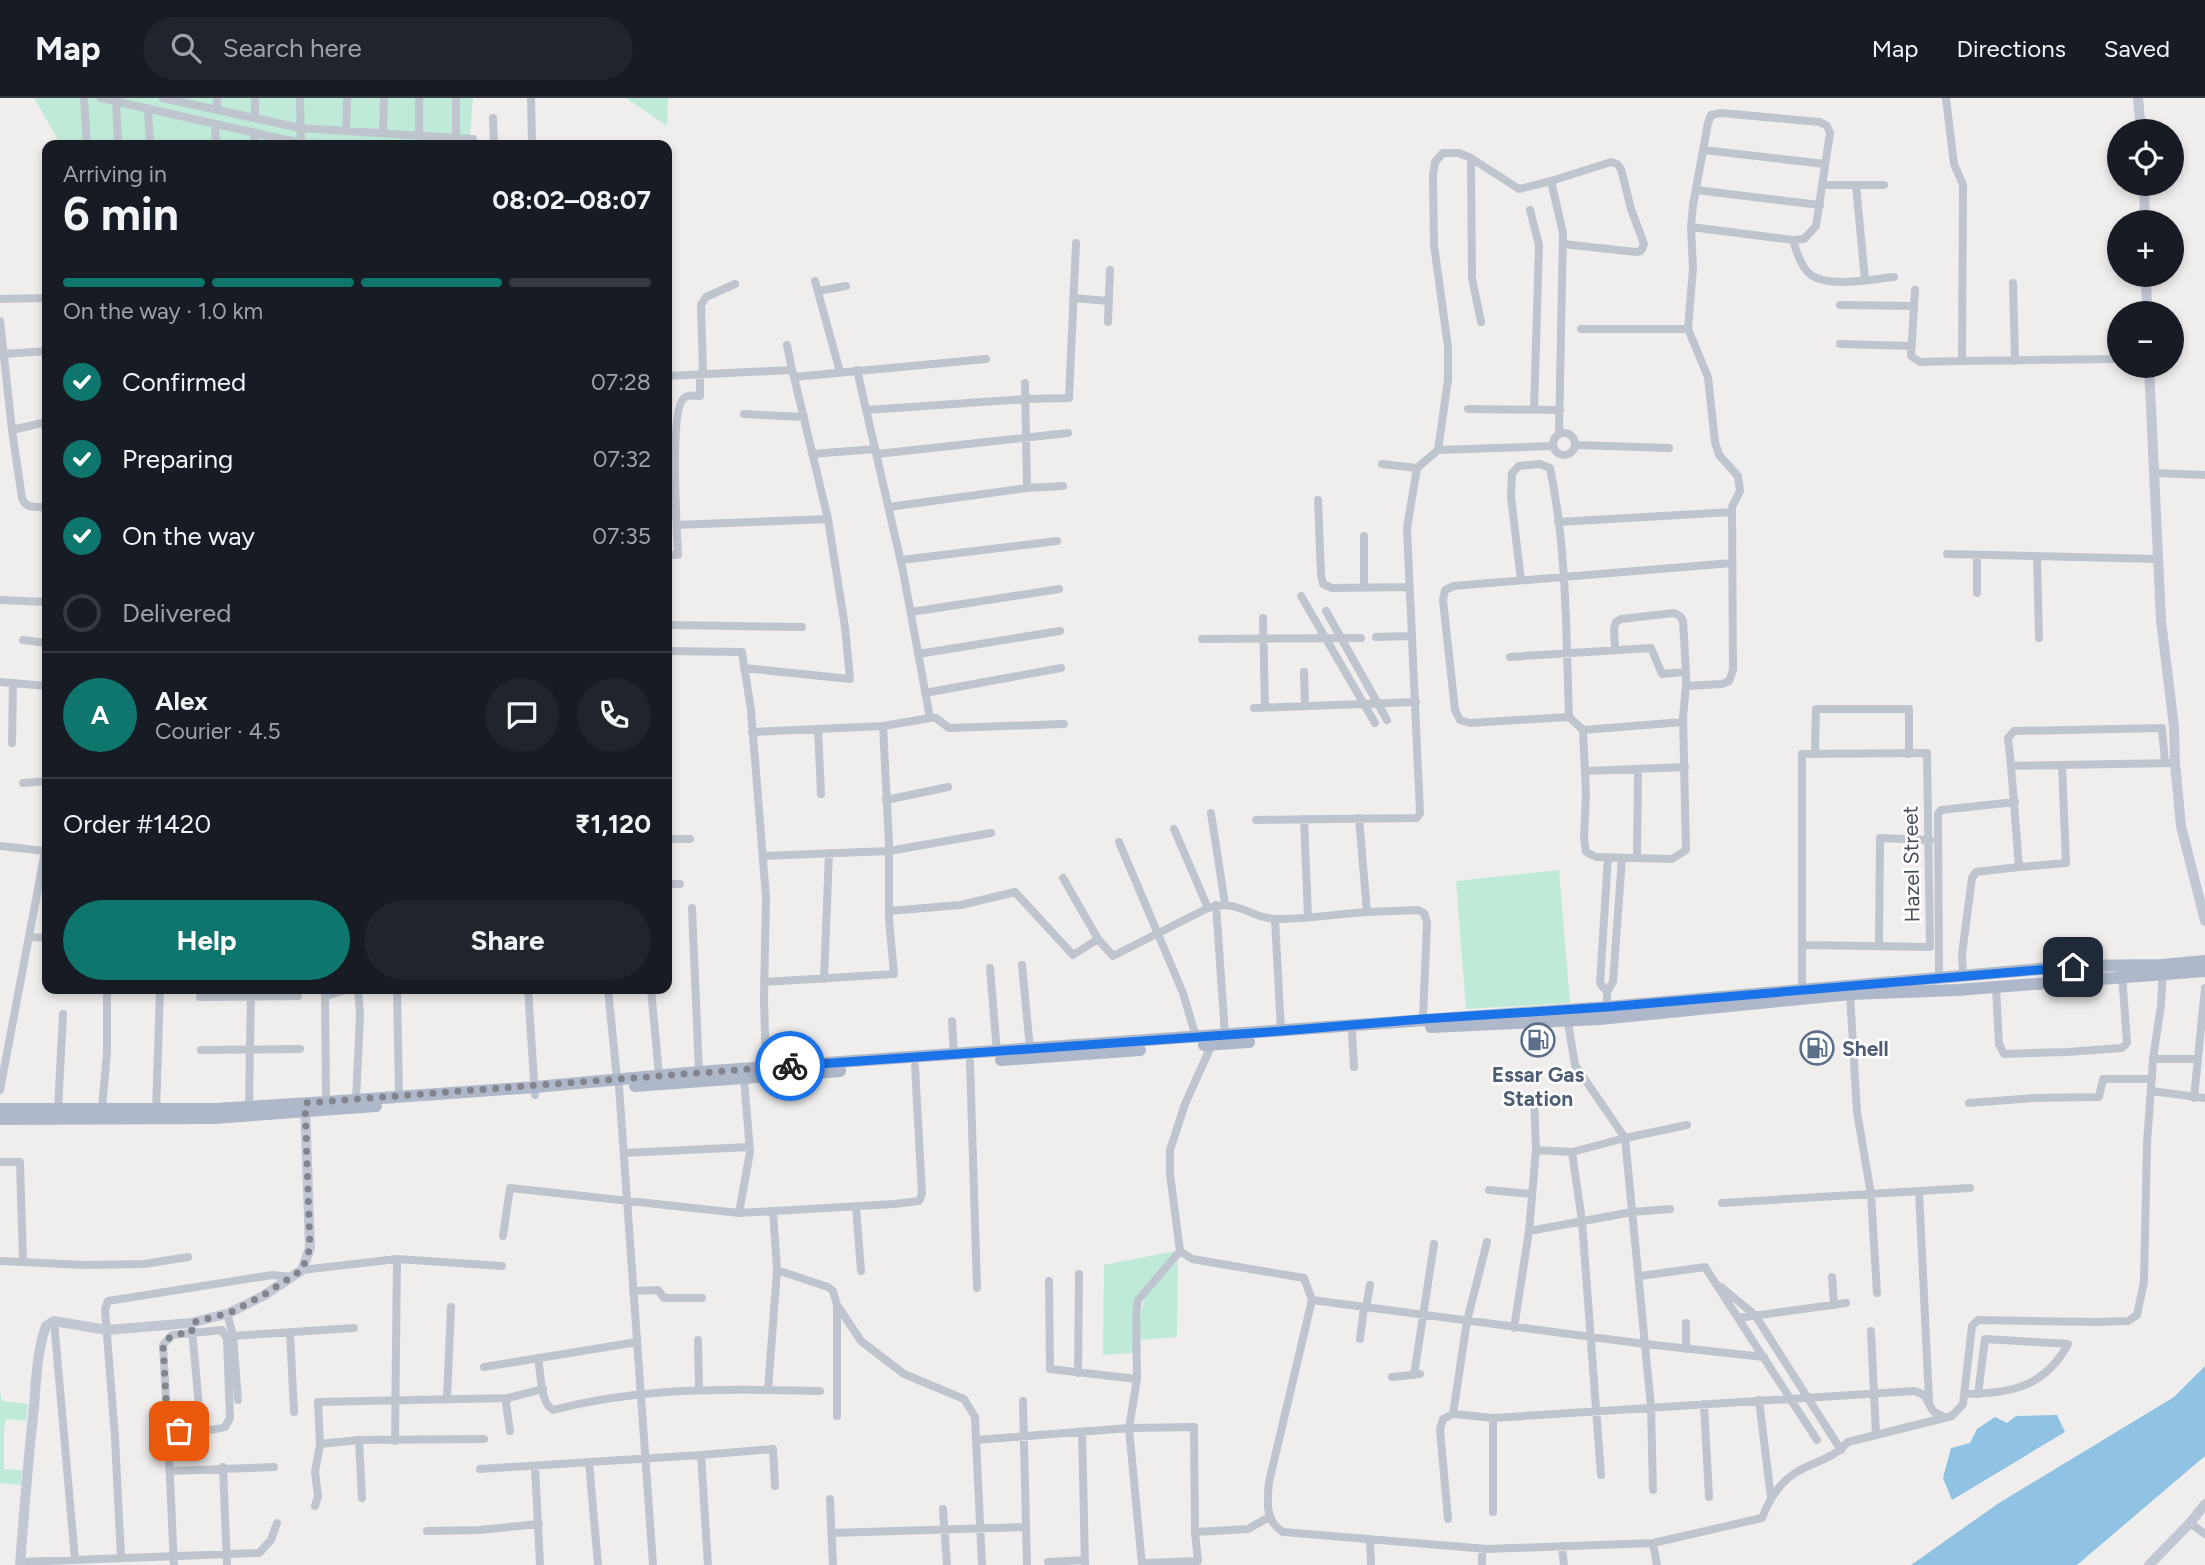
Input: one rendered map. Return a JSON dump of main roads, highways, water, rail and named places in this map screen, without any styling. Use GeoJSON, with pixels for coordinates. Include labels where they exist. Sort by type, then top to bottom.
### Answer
{"type":"FeatureCollection","features":[{"type":"Feature","properties":{"kind":"main road"},"geometry":{"type":"LineString","coordinates":[[2138,98],[2140,119]]}},
{"type":"Feature","properties":{"kind":"main road"},"geometry":{"type":"LineString","coordinates":[[2149,378],[2161,620],[2174,727],[2170,763],[2181,825],[2205,921]]}},
{"type":"Feature","properties":{"kind":"main road"},"geometry":{"type":"LineString","coordinates":[[2163,970],[2205,961]]}},
{"type":"Feature","properties":{"kind":"main road"},"geometry":{"type":"LineString","coordinates":[[618,1083],[659,1075],[699,1072],[766,1072],[970,1062],[1423,1019],[1567,1015],[1607,1007],[1963,975],[2073,967],[2122,973]]}},
{"type":"Feature","properties":{"kind":"main road"},"geometry":{"type":"LineString","coordinates":[[0,1119],[156,1114],[249,1107],[306,1108],[398,1104],[618,1083],[744,1078],[766,1072],[1030,1049],[1196,1037],[1352,1033],[1850,993],[1996,987],[2163,970],[2205,971]]}},
{"type":"Feature","properties":{"kind":"main road"},"geometry":{"type":"LineString","coordinates":[[0,1108],[102,1109],[214,1118],[306,1108],[326,1102],[399,1096],[535,1091]]}},
{"type":"Feature","properties":{"kind":"main road"},"geometry":{"type":"LineString","coordinates":[[21,1564],[26,1474],[46,1326],[54,1321],[107,1330],[192,1328],[262,1296],[297,1273],[310,1248],[306,1108]]}},
{"type":"Feature","properties":{"kind":"main road"},"geometry":{"type":"LineString","coordinates":[[2149,1565],[2205,1504]]}},
{"type":"Feature","properties":{"kind":"water"},"geometry":{"type":"Polygon","coordinates":[[[2205,1366],[2205,1456],[2077,1565],[1911,1565],[1999,1503],[2174,1397],[2205,1366]]]}},
{"type":"Feature","properties":{"kind":"water"},"geometry":{"type":"Polygon","coordinates":[[[2057,1415],[2065,1432],[1952,1500],[1943,1478],[1951,1448],[1970,1443],[1977,1429],[1995,1417],[2007,1423],[2016,1416],[2057,1415]]]}},
{"type":"Feature","properties":{"kind":"place","name":"Essar Gas Station"},"geometry":{"type":"Point","coordinates":[1538,1040]}},
{"type":"Feature","properties":{"kind":"place","name":"Shell"},"geometry":{"type":"Point","coordinates":[1817,1048]}}]}
